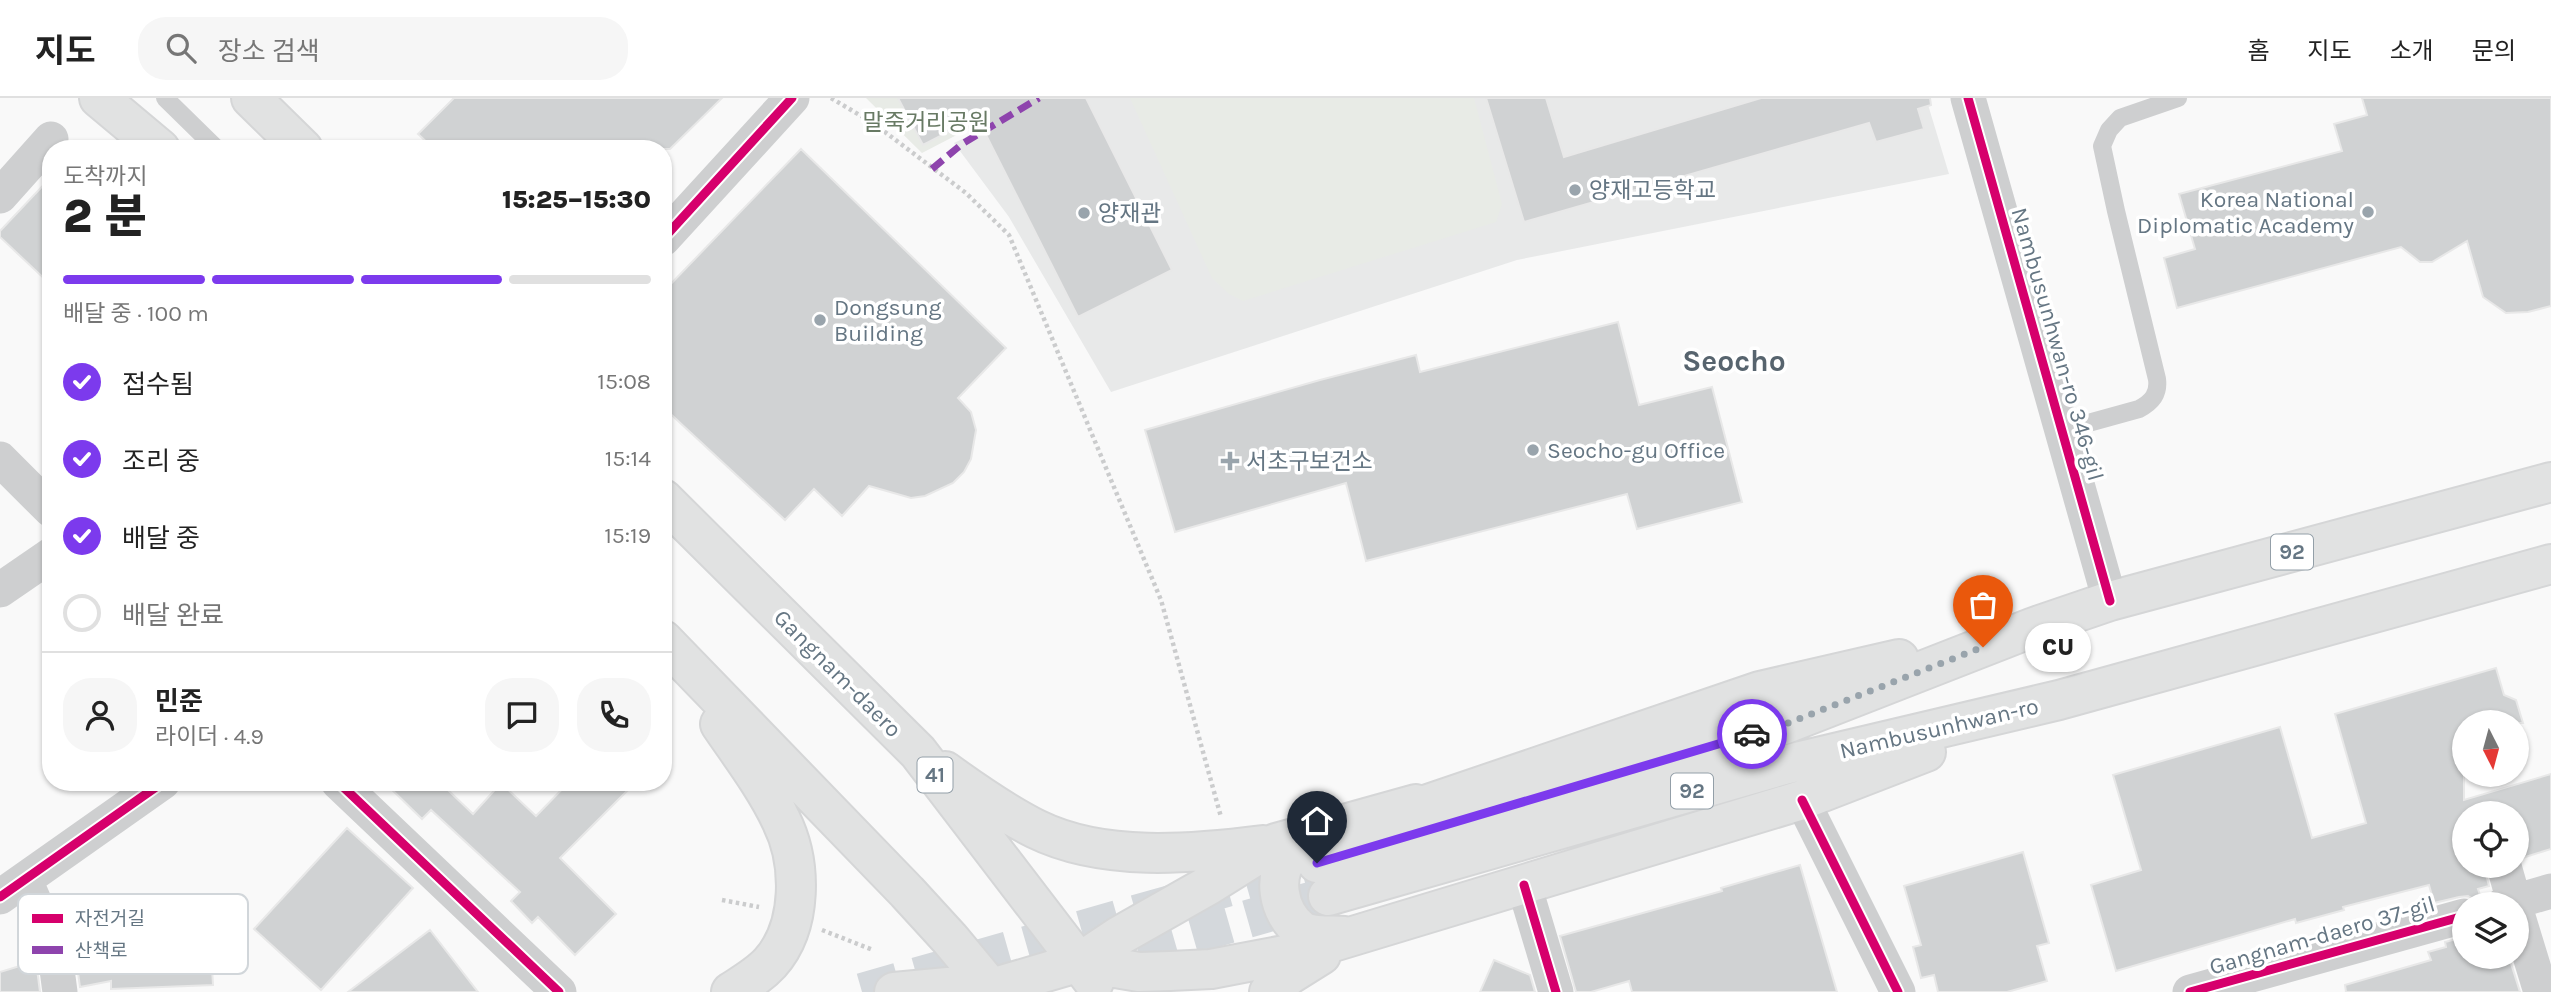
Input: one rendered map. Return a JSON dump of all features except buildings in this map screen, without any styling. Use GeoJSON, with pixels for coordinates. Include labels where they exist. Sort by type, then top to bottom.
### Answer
{"type":"FeatureCollection","features":[{"type":"Feature","properties":{"kind":"main road"},"geometry":{"type":"LineString","coordinates":[[99,98],[151,140]]}},
{"type":"Feature","properties":{"kind":"main road"},"geometry":{"type":"LineString","coordinates":[[250,98],[294,140]]}},
{"type":"Feature","properties":{"kind":"main road","name":"Nambusunhwan-ro"},"geometry":{"type":"LineString","coordinates":[[2551,482],[2110,601],[2034,627],[1778,727],[1322,879],[2059,700],[2551,564]]}},
{"type":"Feature","properties":{"kind":"main road","name":"Gangnam-daero"},"geometry":{"type":"LineString","coordinates":[[672,519],[770,605],[918,752],[1091,977]]}},
{"type":"Feature","properties":{"kind":"main road"},"geometry":{"type":"LineString","coordinates":[[1354,937],[1303,932],[1290,919],[1281,902],[1279,884],[1283,865],[1294,852],[1445,796],[1760,691],[2034,627]]}},
{"type":"Feature","properties":{"kind":"main road"},"geometry":{"type":"LineString","coordinates":[[672,649],[907,892],[950,939],[987,990]]}},
{"type":"Feature","properties":{"kind":"main road"},"geometry":{"type":"LineString","coordinates":[[672,652],[766,792],[782,821],[790,843],[795,895],[785,942],[771,962],[755,977],[731,992]]}},
{"type":"Feature","properties":{"kind":"main road"},"geometry":{"type":"LineString","coordinates":[[894,992],[948,987],[987,990],[1139,972],[1211,969],[1354,937],[1802,800],[2059,700]]}},
{"type":"Feature","properties":{"kind":"main road"},"geometry":{"type":"LineString","coordinates":[[918,752],[976,793],[1038,830],[1084,844],[1142,852],[1171,853],[1276,844],[1445,796]]}},
{"type":"Feature","properties":{"kind":"main road"},"geometry":{"type":"LineString","coordinates":[[1091,977],[1119,936],[1276,844]]}},
{"type":"Feature","properties":{"kind":"main road"},"geometry":{"type":"LineString","coordinates":[[1269,992],[1308,961],[1354,937]]}},
{"type":"Feature","properties":{"kind":"street"},"geometry":{"type":"LineString","coordinates":[[672,229],[792,98]]}},
{"type":"Feature","properties":{"kind":"street","name":"Nambusunhwan-ro 346-gil"},"geometry":{"type":"LineString","coordinates":[[1968,98],[2110,601]]}},
{"type":"Feature","properties":{"kind":"street"},"geometry":{"type":"LineString","coordinates":[[0,196],[42,149]]}},
{"type":"Feature","properties":{"kind":"street"},"geometry":{"type":"LineString","coordinates":[[0,458],[42,501]]}},
{"type":"Feature","properties":{"kind":"street"},"geometry":{"type":"LineString","coordinates":[[0,590],[42,561]]}},
{"type":"Feature","properties":{"kind":"street"},"geometry":{"type":"LineString","coordinates":[[12,889],[150,791]]}},
{"type":"Feature","properties":{"kind":"street"},"geometry":{"type":"LineString","coordinates":[[347,791],[559,992]]}},
{"type":"Feature","properties":{"kind":"street"},"geometry":{"type":"LineString","coordinates":[[1802,800],[1898,992]]}},
{"type":"Feature","properties":{"kind":"street"},"geometry":{"type":"LineString","coordinates":[[1524,885],[1556,992]]}},
{"type":"Feature","properties":{"kind":"street"},"geometry":{"type":"LineString","coordinates":[[2529,899],[2551,891]]}},
{"type":"Feature","properties":{"kind":"street","name":"Gangnam-daero 37-gil"},"geometry":{"type":"LineString","coordinates":[[2190,992],[2452,919]]}},
{"type":"Feature","properties":{"kind":"street"},"geometry":{"type":"LineString","coordinates":[[2529,956],[2541,992]]}},
{"type":"Feature","properties":{"kind":"street"},"geometry":{"type":"LineString","coordinates":[[58,974],[60,992]]}},
{"type":"Feature","properties":{"kind":"lane"},"geometry":{"type":"LineString","coordinates":[[124,98],[155,140]]}},
{"type":"Feature","properties":{"kind":"lane"},"geometry":{"type":"LineString","coordinates":[[165,98],[208,140]]}},
{"type":"Feature","properties":{"kind":"lane"},"geometry":{"type":"LineString","coordinates":[[2063,430],[2139,409],[2157,393],[2157,379],[2102,146],[2109,130],[2120,118],[2178,98]]}},
{"type":"Feature","properties":{"kind":"path"},"geometry":{"type":"LineString","coordinates":[[831,98],[873,124],[966,193],[1009,235],[1161,600],[1224,829]]}},
{"type":"Feature","properties":{"kind":"path"},"geometry":{"type":"LineString","coordinates":[[722,900],[763,908]]}},
{"type":"Feature","properties":{"kind":"path"},"geometry":{"type":"LineString","coordinates":[[818,928],[873,950]]}},
{"type":"Feature","properties":{"kind":"shaded area"},"geometry":{"type":"Polygon","coordinates":[[[1048,98],[1926,98],[1949,174],[1517,260],[1111,392],[1009,217],[954,143],[1048,98]]]}},
{"type":"Feature","properties":{"kind":"green space","name":"말죽거리공원"},"geometry":{"type":"Polygon","coordinates":[[[866,98],[1028,98],[922,153],[866,98]]]}},
{"type":"Feature","properties":{"kind":"green space"},"geometry":{"type":"Polygon","coordinates":[[[1130,98],[1474,98],[1502,204],[1496,222],[1243,301],[1229,294],[1212,278],[1130,98]]]}},
{"type":"Feature","properties":{"kind":"tunnel"},"geometry":{"type":"LineString","coordinates":[[862,992],[1311,864]]}},
{"type":"Feature","properties":{"kind":"tunnel"},"geometry":{"type":"LineString","coordinates":[[1083,966],[1328,896]]}},
{"type":"Feature","properties":{"kind":"marked path"},"geometry":{"type":"LineString","coordinates":[[932,169],[962,144],[1039,98]]}},
{"type":"Feature","properties":{"kind":"cycle path"},"geometry":{"type":"LineString","coordinates":[[672,229],[792,98]]}},
{"type":"Feature","properties":{"kind":"cycle path"},"geometry":{"type":"LineString","coordinates":[[1968,98],[2110,601]]}},
{"type":"Feature","properties":{"kind":"cycle path"},"geometry":{"type":"LineString","coordinates":[[0,897],[150,791]]}},
{"type":"Feature","properties":{"kind":"cycle path"},"geometry":{"type":"LineString","coordinates":[[347,791],[559,992]]}},
{"type":"Feature","properties":{"kind":"cycle path"},"geometry":{"type":"LineString","coordinates":[[1802,800],[1898,992]]}},
{"type":"Feature","properties":{"kind":"cycle path"},"geometry":{"type":"LineString","coordinates":[[1524,885],[1556,992]]}},
{"type":"Feature","properties":{"kind":"cycle path"},"geometry":{"type":"LineString","coordinates":[[2190,992],[2452,919]]}},
{"type":"Feature","properties":{"kind":"way so far"},"geometry":{"type":"LineString","coordinates":[[1752,734],[1778,727],[1983,647]]}},
{"type":"Feature","properties":{"kind":"place","name":"양재고등학교"},"geometry":{"type":"Point","coordinates":[1575,190]}},
{"type":"Feature","properties":{"kind":"place","name":"Korea National Diplomatic Academy"},"geometry":{"type":"Point","coordinates":[2368,212]}},
{"type":"Feature","properties":{"kind":"place","name":"양재관"},"geometry":{"type":"Point","coordinates":[1084,213]}},
{"type":"Feature","properties":{"kind":"place","name":"Dongsung Building"},"geometry":{"type":"Point","coordinates":[820,320]}},
{"type":"Feature","properties":{"kind":"place","name":"Seocho-gu Office"},"geometry":{"type":"Point","coordinates":[1533,450]}},
{"type":"Feature","properties":{"kind":"place","name":"서초구보건소"},"geometry":{"type":"Point","coordinates":[1230,461]}},
{"type":"Feature","properties":{"kind":"place","name":"CU"},"geometry":{"type":"Point","coordinates":[1983,647]}},
{"type":"Feature","properties":{"kind":"district","name":"Seocho"},"geometry":{"type":"Point","coordinates":[1734,361]}},
{"type":"Feature","properties":{"kind":"route"},"geometry":{"type":"LineString","coordinates":[[1317,863],[1752,734]]}}]}
